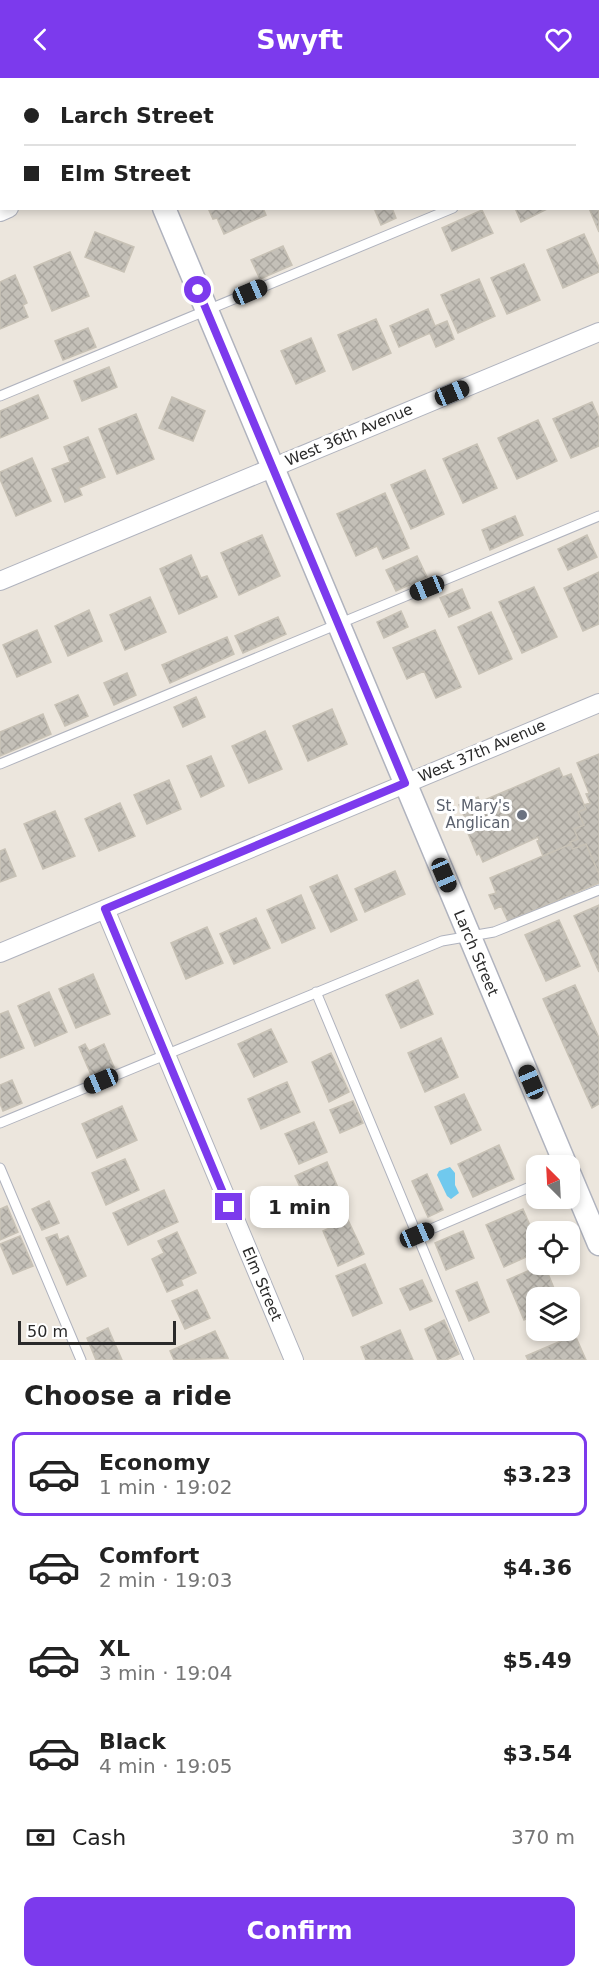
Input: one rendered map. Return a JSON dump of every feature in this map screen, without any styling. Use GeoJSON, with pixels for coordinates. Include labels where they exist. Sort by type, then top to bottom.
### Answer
{"type":"FeatureCollection","features":[{"type":"Feature","properties":{"kind":"street","name":"Larch Street"},"geometry":{"type":"LineString","coordinates":[[165,210],[561,1155]]}},
{"type":"Feature","properties":{"kind":"street","name":"West 36th Avenue"},"geometry":{"type":"LineString","coordinates":[[0,581],[599,332]]}},
{"type":"Feature","properties":{"kind":"street","name":"West 37th Avenue"},"geometry":{"type":"LineString","coordinates":[[0,952],[599,703]]}},
{"type":"Feature","properties":{"kind":"street","name":"Elm Street"},"geometry":{"type":"LineString","coordinates":[[105,909],[294,1360]]}},
{"type":"Feature","properties":{"kind":"street"},"geometry":{"type":"LineString","coordinates":[[580,1200],[599,1245]]}},
{"type":"Feature","properties":{"kind":"lane"},"geometry":{"type":"LineString","coordinates":[[0,396],[448,210]]}},
{"type":"Feature","properties":{"kind":"lane"},"geometry":{"type":"LineString","coordinates":[[0,764],[599,516]]}},
{"type":"Feature","properties":{"kind":"lane"},"geometry":{"type":"LineString","coordinates":[[0,1123],[442,941],[494,932],[599,890]]}},
{"type":"Feature","properties":{"kind":"lane"},"geometry":{"type":"LineString","coordinates":[[316,992],[469,1360]]}},
{"type":"Feature","properties":{"kind":"lane"},"geometry":{"type":"LineString","coordinates":[[0,1168],[81,1360]]}},
{"type":"Feature","properties":{"kind":"lane"},"geometry":{"type":"LineString","coordinates":[[417,1235],[526,1189]]}},
{"type":"Feature","properties":{"kind":"water"},"geometry":{"type":"Polygon","coordinates":[[[450,1167],[455,1173],[455,1185],[459,1193],[451,1199],[447,1196],[437,1175],[439,1171],[450,1167]]]}},
{"type":"Feature","properties":{"kind":"building"},"geometry":{"type":"Polygon","coordinates":[[[209,210],[264,210],[266,215],[224,234],[217,218],[213,219],[209,210]]]}},
{"type":"Feature","properties":{"kind":"building"},"geometry":{"type":"Polygon","coordinates":[[[375,210],[393,210],[396,218],[381,225],[375,210]]]}},
{"type":"Feature","properties":{"kind":"building"},"geometry":{"type":"Polygon","coordinates":[[[482,210],[493,233],[452,251],[442,228],[482,210]]]}},
{"type":"Feature","properties":{"kind":"building"},"geometry":{"type":"Polygon","coordinates":[[[516,210],[545,210],[521,222],[516,210]]]}},
{"type":"Feature","properties":{"kind":"building"},"geometry":{"type":"Polygon","coordinates":[[[590,210],[599,210],[599,232],[590,210]]]}},
{"type":"Feature","properties":{"kind":"building"},"geometry":{"type":"Polygon","coordinates":[[[95,232],[134,247],[124,272],[85,257],[95,232]]]}},
{"type":"Feature","properties":{"kind":"building"},"geometry":{"type":"Polygon","coordinates":[[[584,234],[599,267],[599,272],[563,288],[547,250],[584,234]]]}},
{"type":"Feature","properties":{"kind":"building"},"geometry":{"type":"Polygon","coordinates":[[[283,246],[292,265],[260,279],[251,260],[283,246]]]}},
{"type":"Feature","properties":{"kind":"building"},"geometry":{"type":"Polygon","coordinates":[[[70,252],[89,296],[52,311],[34,267],[70,252]]]}},
{"type":"Feature","properties":{"kind":"building"},"geometry":{"type":"Polygon","coordinates":[[[524,264],[540,300],[507,314],[491,278],[524,264]]]}},
{"type":"Feature","properties":{"kind":"building"},"geometry":{"type":"Polygon","coordinates":[[[15,275],[27,303],[23,305],[28,317],[0,329],[0,282],[15,275]]]}},
{"type":"Feature","properties":{"kind":"building"},"geometry":{"type":"Polygon","coordinates":[[[479,279],[495,316],[458,333],[441,295],[479,279]]]}},
{"type":"Feature","properties":{"kind":"building"},"geometry":{"type":"Polygon","coordinates":[[[428,309],[435,326],[447,321],[454,339],[436,347],[430,333],[399,347],[390,326],[428,309]]]}},
{"type":"Feature","properties":{"kind":"building"},"geometry":{"type":"Polygon","coordinates":[[[376,319],[391,353],[353,370],[338,335],[376,319]]]}},
{"type":"Feature","properties":{"kind":"building"},"geometry":{"type":"Polygon","coordinates":[[[88,328],[96,347],[63,360],[55,341],[88,328]]]}},
{"type":"Feature","properties":{"kind":"building"},"geometry":{"type":"Polygon","coordinates":[[[311,338],[325,371],[296,384],[281,351],[311,338]]]}},
{"type":"Feature","properties":{"kind":"building"},"geometry":{"type":"Polygon","coordinates":[[[109,367],[117,387],[82,401],[74,381],[109,367]]]}},
{"type":"Feature","properties":{"kind":"building"},"geometry":{"type":"Polygon","coordinates":[[[38,395],[48,418],[0,438],[0,411],[38,395]]]}},
{"type":"Feature","properties":{"kind":"building"},"geometry":{"type":"Polygon","coordinates":[[[172,397],[205,411],[193,441],[159,428],[172,397]]]}},
{"type":"Feature","properties":{"kind":"building"},"geometry":{"type":"Polygon","coordinates":[[[592,402],[599,418],[599,446],[571,458],[553,419],[592,402]]]}},
{"type":"Feature","properties":{"kind":"building"},"geometry":{"type":"Polygon","coordinates":[[[136,414],[154,459],[117,474],[99,429],[136,414]]]}},
{"type":"Feature","properties":{"kind":"building"},"geometry":{"type":"Polygon","coordinates":[[[538,420],[557,461],[517,479],[498,438],[538,420]]]}},
{"type":"Feature","properties":{"kind":"building"},"geometry":{"type":"Polygon","coordinates":[[[88,437],[105,477],[79,488],[82,495],[65,502],[52,469],[70,462],[64,447],[88,437]]]}},
{"type":"Feature","properties":{"kind":"building"},"geometry":{"type":"Polygon","coordinates":[[[477,444],[497,488],[463,503],[443,459],[477,444]]]}},
{"type":"Feature","properties":{"kind":"building"},"geometry":{"type":"Polygon","coordinates":[[[32,458],[51,501],[16,516],[0,479],[0,472],[32,458]]]}},
{"type":"Feature","properties":{"kind":"building"},"geometry":{"type":"Polygon","coordinates":[[[425,470],[444,514],[411,529],[391,485],[425,470]]]}},
{"type":"Feature","properties":{"kind":"building"},"geometry":{"type":"Polygon","coordinates":[[[385,493],[409,548],[383,559],[377,546],[356,556],[337,514],[385,493]]]}},
{"type":"Feature","properties":{"kind":"building"},"geometry":{"type":"Polygon","coordinates":[[[515,516],[523,535],[490,550],[482,530],[515,516]]]}},
{"type":"Feature","properties":{"kind":"building"},"geometry":{"type":"Polygon","coordinates":[[[262,535],[280,576],[239,595],[221,553],[262,535]]]}},
{"type":"Feature","properties":{"kind":"building"},"geometry":{"type":"Polygon","coordinates":[[[587,535],[597,557],[568,570],[558,549],[587,535]]]}},
{"type":"Feature","properties":{"kind":"building"},"geometry":{"type":"Polygon","coordinates":[[[191,555],[201,578],[207,576],[217,597],[179,614],[160,569],[191,555]]]}},
{"type":"Feature","properties":{"kind":"building"},"geometry":{"type":"Polygon","coordinates":[[[417,556],[427,577],[396,591],[386,570],[417,556]]]}},
{"type":"Feature","properties":{"kind":"building"},"geometry":{"type":"Polygon","coordinates":[[[599,572],[599,624],[583,631],[564,588],[599,572]]]}},
{"type":"Feature","properties":{"kind":"building"},"geometry":{"type":"Polygon","coordinates":[[[534,587],[557,637],[522,653],[499,602],[534,587]]]}},
{"type":"Feature","properties":{"kind":"building"},"geometry":{"type":"Polygon","coordinates":[[[462,589],[470,608],[449,617],[440,598],[462,589]]]}},
{"type":"Feature","properties":{"kind":"building"},"geometry":{"type":"Polygon","coordinates":[[[150,597],[166,632],[125,650],[110,615],[150,597]]]}},
{"type":"Feature","properties":{"kind":"building"},"geometry":{"type":"Polygon","coordinates":[[[89,610],[102,641],[68,656],[55,626],[89,610]]]}},
{"type":"Feature","properties":{"kind":"building"},"geometry":{"type":"Polygon","coordinates":[[[401,611],[408,627],[384,638],[377,622],[401,611]]]}},
{"type":"Feature","properties":{"kind":"building"},"geometry":{"type":"Polygon","coordinates":[[[491,612],[512,659],[479,674],[458,627],[491,612]]]}},
{"type":"Feature","properties":{"kind":"building"},"geometry":{"type":"Polygon","coordinates":[[[278,617],[286,634],[243,653],[235,636],[278,617]]]}},
{"type":"Feature","properties":{"kind":"building"},"geometry":{"type":"Polygon","coordinates":[[[37,630],[51,662],[17,677],[3,645],[37,630]]]}},
{"type":"Feature","properties":{"kind":"building"},"geometry":{"type":"Polygon","coordinates":[[[435,630],[461,687],[436,698],[424,671],[407,679],[393,648],[435,630]]]}},
{"type":"Feature","properties":{"kind":"building"},"geometry":{"type":"Polygon","coordinates":[[[227,637],[234,654],[170,683],[162,665],[227,637]]]}},
{"type":"Feature","properties":{"kind":"building"},"geometry":{"type":"Polygon","coordinates":[[[127,673],[136,695],[114,705],[104,683],[127,673]]]}},
{"type":"Feature","properties":{"kind":"building"},"geometry":{"type":"Polygon","coordinates":[[[78,695],[88,716],[65,726],[55,705],[78,695]]]}},
{"type":"Feature","properties":{"kind":"building"},"geometry":{"type":"Polygon","coordinates":[[[196,697],[205,717],[183,727],[174,707],[196,697]]]}},
{"type":"Feature","properties":{"kind":"building"},"geometry":{"type":"Polygon","coordinates":[[[332,709],[347,744],[308,761],[293,726],[332,709]]]}},
{"type":"Feature","properties":{"kind":"building"},"geometry":{"type":"Polygon","coordinates":[[[43,714],[51,734],[0,756],[0,732],[43,714]]]}},
{"type":"Feature","properties":{"kind":"building"},"geometry":{"type":"Polygon","coordinates":[[[265,731],[282,769],[249,783],[232,746],[265,731]]]}},
{"type":"Feature","properties":{"kind":"building"},"geometry":{"type":"Polygon","coordinates":[[[599,754],[599,874],[586,844],[573,849],[570,842],[578,839],[574,829],[584,825],[578,812],[586,809],[584,805],[590,803],[586,794],[589,793],[577,763],[599,754]]]}},
{"type":"Feature","properties":{"kind":"building"},"geometry":{"type":"Polygon","coordinates":[[[211,756],[224,786],[201,797],[187,766],[211,756]]]}},
{"type":"Feature","properties":{"kind":"building","name":"St. Mary's Anglican"},"geometry":{"type":"Polygon","coordinates":[[[559,768],[563,777],[571,774],[586,809],[578,812],[584,825],[574,829],[578,839],[543,856],[537,841],[538,837],[483,862],[479,853],[477,855],[462,819],[465,818],[459,805],[478,797],[480,802],[559,768]]]}},
{"type":"Feature","properties":{"kind":"building"},"geometry":{"type":"Polygon","coordinates":[[[169,780],[181,809],[147,824],[134,795],[169,780]]]}},
{"type":"Feature","properties":{"kind":"building"},"geometry":{"type":"Polygon","coordinates":[[[120,803],[135,836],[99,851],[85,819],[120,803]]]}},
{"type":"Feature","properties":{"kind":"building"},"geometry":{"type":"Polygon","coordinates":[[[55,811],[75,856],[43,869],[24,824],[55,811]]]}},
{"type":"Feature","properties":{"kind":"building"},"geometry":{"type":"Polygon","coordinates":[[[571,844],[573,849],[586,844],[599,874],[599,883],[508,921],[501,906],[495,909],[489,895],[496,893],[490,878],[571,844]]]}},
{"type":"Feature","properties":{"kind":"building"},"geometry":{"type":"Polygon","coordinates":[[[5,849],[16,876],[0,882],[0,851],[5,849]]]}},
{"type":"Feature","properties":{"kind":"building"},"geometry":{"type":"Polygon","coordinates":[[[395,871],[405,894],[365,912],[355,889],[395,871]]]}},
{"type":"Feature","properties":{"kind":"building"},"geometry":{"type":"Polygon","coordinates":[[[337,875],[357,920],[331,932],[310,887],[337,875]]]}},
{"type":"Feature","properties":{"kind":"building"},"geometry":{"type":"Polygon","coordinates":[[[301,895],[315,928],[282,943],[267,910],[301,895]]]}},
{"type":"Feature","properties":{"kind":"building"},"geometry":{"type":"Polygon","coordinates":[[[599,905],[599,972],[574,916],[599,905]]]}},
{"type":"Feature","properties":{"kind":"building"},"geometry":{"type":"Polygon","coordinates":[[[256,918],[270,948],[234,964],[220,934],[256,918]]]}},
{"type":"Feature","properties":{"kind":"building"},"geometry":{"type":"Polygon","coordinates":[[[559,920],[580,966],[546,981],[525,935],[559,920]]]}},
{"type":"Feature","properties":{"kind":"building"},"geometry":{"type":"Polygon","coordinates":[[[207,927],[223,963],[186,979],[171,943],[207,927]]]}},
{"type":"Feature","properties":{"kind":"building"},"geometry":{"type":"Polygon","coordinates":[[[93,974],[110,1014],[76,1028],[59,989],[93,974]]]}},
{"type":"Feature","properties":{"kind":"building"},"geometry":{"type":"Polygon","coordinates":[[[418,980],[433,1014],[401,1028],[386,995],[418,980]]]}},
{"type":"Feature","properties":{"kind":"building"},"geometry":{"type":"Polygon","coordinates":[[[575,985],[599,1038],[599,1104],[592,1108],[543,999],[575,985]]]}},
{"type":"Feature","properties":{"kind":"building"},"geometry":{"type":"Polygon","coordinates":[[[49,992],[67,1032],[35,1046],[18,1006],[49,992]]]}},
{"type":"Feature","properties":{"kind":"building"},"geometry":{"type":"Polygon","coordinates":[[[8,1011],[24,1048],[0,1058],[0,1014],[8,1011]]]}},
{"type":"Feature","properties":{"kind":"building"},"geometry":{"type":"Polygon","coordinates":[[[271,1029],[287,1062],[254,1077],[238,1044],[271,1029]]]}},
{"type":"Feature","properties":{"kind":"building"},"geometry":{"type":"Polygon","coordinates":[[[441,1038],[458,1077],[425,1092],[408,1053],[441,1038]]]}},
{"type":"Feature","properties":{"kind":"building"},"geometry":{"type":"Polygon","coordinates":[[[85,1044],[89,1051],[104,1044],[114,1067],[92,1077],[79,1047],[85,1044]]]}},
{"type":"Feature","properties":{"kind":"building"},"geometry":{"type":"Polygon","coordinates":[[[331,1053],[349,1092],[329,1102],[312,1062],[331,1053]]]}},
{"type":"Feature","properties":{"kind":"building"},"geometry":{"type":"Polygon","coordinates":[[[12,1080],[22,1103],[3,1111],[0,1103],[0,1085],[12,1080]]]}},
{"type":"Feature","properties":{"kind":"building"},"geometry":{"type":"Polygon","coordinates":[[[287,1082],[300,1112],[261,1129],[248,1099],[287,1082]]]}},
{"type":"Feature","properties":{"kind":"building"},"geometry":{"type":"Polygon","coordinates":[[[464,1094],[481,1130],[451,1144],[435,1107],[464,1094]]]}},
{"type":"Feature","properties":{"kind":"building"},"geometry":{"type":"Polygon","coordinates":[[[353,1101],[363,1123],[340,1133],[330,1110],[353,1101]]]}},
{"type":"Feature","properties":{"kind":"building"},"geometry":{"type":"Polygon","coordinates":[[[122,1106],[137,1140],[97,1158],[82,1124],[122,1106]]]}},
{"type":"Feature","properties":{"kind":"building"},"geometry":{"type":"Polygon","coordinates":[[[314,1122],[327,1152],[299,1164],[285,1134],[314,1122]]]}},
{"type":"Feature","properties":{"kind":"building"},"geometry":{"type":"Polygon","coordinates":[[[499,1145],[514,1179],[473,1197],[458,1164],[499,1145]]]}},
{"type":"Feature","properties":{"kind":"building"},"geometry":{"type":"Polygon","coordinates":[[[125,1159],[139,1190],[106,1205],[92,1173],[125,1159]]]}},
{"type":"Feature","properties":{"kind":"building"},"geometry":{"type":"Polygon","coordinates":[[[327,1162],[345,1204],[314,1218],[295,1176],[327,1162]]]}},
{"type":"Feature","properties":{"kind":"building"},"geometry":{"type":"Polygon","coordinates":[[[427,1174],[443,1210],[428,1217],[412,1181],[427,1174]]]}},
{"type":"Feature","properties":{"kind":"building"},"geometry":{"type":"Polygon","coordinates":[[[164,1190],[178,1222],[128,1245],[113,1213],[164,1190]]]}},
{"type":"Feature","properties":{"kind":"building"},"geometry":{"type":"Polygon","coordinates":[[[49,1201],[59,1223],[42,1230],[32,1209],[49,1201]]]}},
{"type":"Feature","properties":{"kind":"building"},"geometry":{"type":"Polygon","coordinates":[[[7,1206],[18,1232],[0,1240],[0,1209],[7,1206]]]}},
{"type":"Feature","properties":{"kind":"building"},"geometry":{"type":"Polygon","coordinates":[[[523,1209],[528,1221],[526,1221],[526,1257],[504,1267],[486,1225],[523,1209]]]}},
{"type":"Feature","properties":{"kind":"building"},"geometry":{"type":"Polygon","coordinates":[[[348,1220],[364,1254],[338,1266],[323,1231],[348,1220]]]}},
{"type":"Feature","properties":{"kind":"building"},"geometry":{"type":"Polygon","coordinates":[[[463,1231],[474,1258],[446,1270],[435,1243],[463,1231]]]}},
{"type":"Feature","properties":{"kind":"building"},"geometry":{"type":"Polygon","coordinates":[[[177,1232],[196,1273],[181,1280],[183,1285],[167,1292],[152,1259],[164,1253],[158,1241],[177,1232]]]}},
{"type":"Feature","properties":{"kind":"building"},"geometry":{"type":"Polygon","coordinates":[[[57,1234],[59,1240],[68,1236],[86,1276],[67,1285],[46,1238],[57,1234]]]}},
{"type":"Feature","properties":{"kind":"building"},"geometry":{"type":"Polygon","coordinates":[[[20,1236],[33,1266],[13,1274],[0,1244],[20,1236]]]}},
{"type":"Feature","properties":{"kind":"building"},"geometry":{"type":"Polygon","coordinates":[[[365,1264],[382,1303],[353,1316],[336,1276],[365,1264]]]}},
{"type":"Feature","properties":{"kind":"building"},"geometry":{"type":"Polygon","coordinates":[[[526,1272],[526,1275],[549,1275],[553,1287],[526,1287],[526,1319],[524,1320],[507,1280],[526,1272]]]}},
{"type":"Feature","properties":{"kind":"building"},"geometry":{"type":"Polygon","coordinates":[[[422,1280],[432,1301],[410,1310],[400,1289],[422,1280]]]}},
{"type":"Feature","properties":{"kind":"building"},"geometry":{"type":"Polygon","coordinates":[[[477,1282],[489,1312],[469,1321],[456,1291],[477,1282]]]}},
{"type":"Feature","properties":{"kind":"building"},"geometry":{"type":"Polygon","coordinates":[[[197,1290],[210,1318],[185,1329],[172,1301],[197,1290]]]}},
{"type":"Feature","properties":{"kind":"building"},"geometry":{"type":"Polygon","coordinates":[[[444,1320],[459,1354],[446,1360],[438,1360],[425,1329],[444,1320]]]}},
{"type":"Feature","properties":{"kind":"building"},"geometry":{"type":"Polygon","coordinates":[[[108,1328],[122,1360],[96,1360],[87,1338],[108,1328]]]}},
{"type":"Feature","properties":{"kind":"building"},"geometry":{"type":"Polygon","coordinates":[[[400,1330],[413,1360],[366,1360],[361,1347],[400,1330]]]}},
{"type":"Feature","properties":{"kind":"building"},"geometry":{"type":"Polygon","coordinates":[[[215,1331],[228,1358],[174,1360],[170,1351],[215,1331]]]}},
{"type":"Feature","properties":{"kind":"building"},"geometry":{"type":"Polygon","coordinates":[[[561,1341],[578,1341],[586,1360],[528,1360],[526,1356],[561,1341]]]}},
{"type":"Feature","properties":{"kind":"place","name":"St. Mary's Anglican"},"geometry":{"type":"Point","coordinates":[522,815]}},
{"type":"Feature","properties":{"kind":"route"},"geometry":{"type":"LineString","coordinates":[[198,290],[405,783],[105,909],[229,1207]]}}]}
